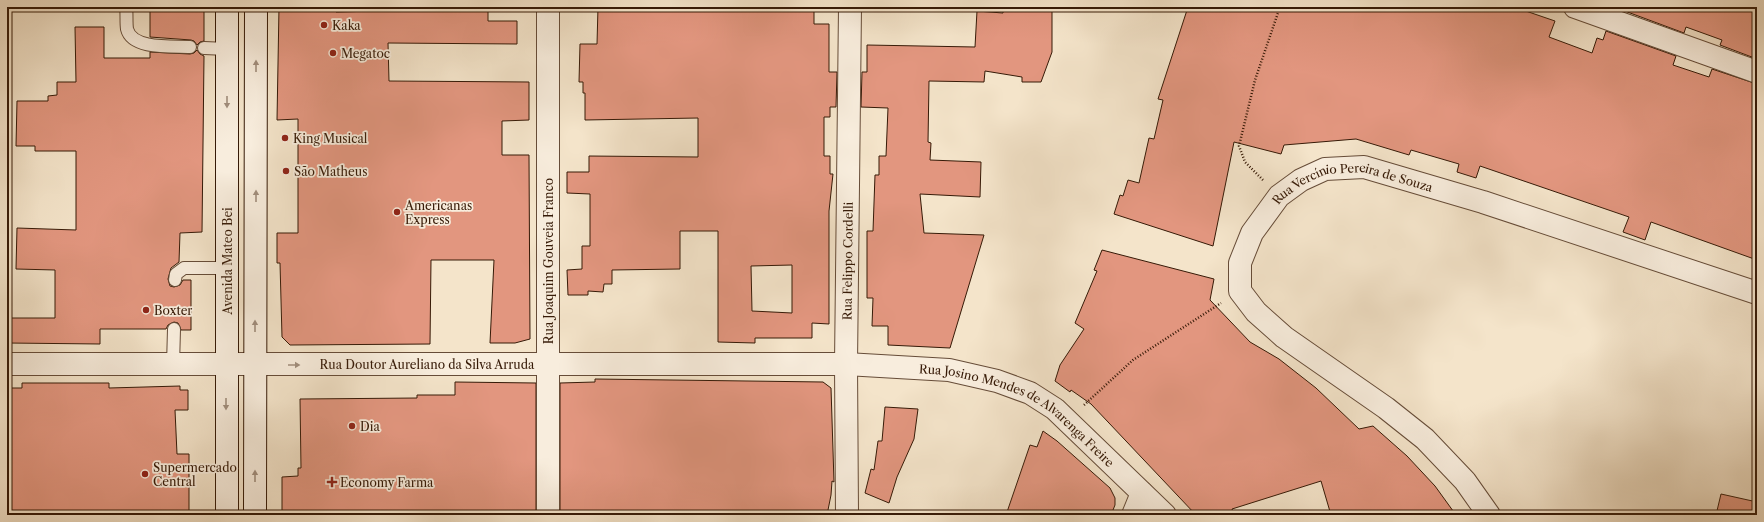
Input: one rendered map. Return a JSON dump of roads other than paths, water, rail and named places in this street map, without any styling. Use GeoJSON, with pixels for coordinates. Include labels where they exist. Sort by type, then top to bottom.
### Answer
{"type":"FeatureCollection","features":[{"type":"Feature","properties":{"kind":"street","name":"Avenida Mateo Bei"},"geometry":{"type":"LineString","coordinates":[[227,7],[227,515]]}},
{"type":"Feature","properties":{"kind":"street"},"geometry":{"type":"LineString","coordinates":[[255,515],[256,7]]}},
{"type":"Feature","properties":{"kind":"street","name":"Rua Joaquim Gouveia Franco"},"geometry":{"type":"LineString","coordinates":[[548,7],[548,515]]}},
{"type":"Feature","properties":{"kind":"street","name":"Rua Felippo Cordelli"},"geometry":{"type":"LineString","coordinates":[[847,515],[846,364],[850,7]]}},
{"type":"Feature","properties":{"kind":"street"},"geometry":{"type":"LineString","coordinates":[[1575,7],[1757,72]]}},
{"type":"Feature","properties":{"kind":"street","name":"Rua Vercínio Pereira de Souza"},"geometry":{"type":"LineString","coordinates":[[1489,515],[1465,481],[1425,439],[1386,408],[1284,337],[1256,312],[1240,291],[1240,263],[1252,233],[1279,196],[1301,180],[1325,169],[1364,167],[1483,202],[1757,293]]}},
{"type":"Feature","properties":{"kind":"street","name":"Rua Doutor Aureliano da Silva Arruda"},"geometry":{"type":"LineString","coordinates":[[7,364],[846,364]]}},
{"type":"Feature","properties":{"kind":"street","name":"Rua Josino Mendes de Alvarenga Freire"},"geometry":{"type":"LineString","coordinates":[[846,364],[948,370],[998,381],[1030,393],[1056,409],[1165,515]]}},
{"type":"Feature","properties":{"kind":"street"},"geometry":{"type":"LineString","coordinates":[[1134,515],[1142,493]]}},
{"type":"Feature","properties":{"kind":"lane"},"geometry":{"type":"LineString","coordinates":[[126,7],[127,30],[134,40],[144,45],[190,47]]}},
{"type":"Feature","properties":{"kind":"lane"},"geometry":{"type":"LineString","coordinates":[[204,48],[227,49]]}},
{"type":"Feature","properties":{"kind":"lane"},"geometry":{"type":"LineString","coordinates":[[174,280],[176,274],[184,268],[227,268]]}},
{"type":"Feature","properties":{"kind":"lane"},"geometry":{"type":"LineString","coordinates":[[173,365],[174,329]]}},
{"type":"Feature","properties":{"kind":"place","name":"Kaka"},"geometry":{"type":"Point","coordinates":[324,25]}},
{"type":"Feature","properties":{"kind":"place","name":"Megatoc"},"geometry":{"type":"Point","coordinates":[333,53]}},
{"type":"Feature","properties":{"kind":"place","name":"King Musical"},"geometry":{"type":"Point","coordinates":[285,138]}},
{"type":"Feature","properties":{"kind":"place","name":"São Matheus"},"geometry":{"type":"Point","coordinates":[286,171]}},
{"type":"Feature","properties":{"kind":"place","name":"Americanas Express"},"geometry":{"type":"Point","coordinates":[397,212]}},
{"type":"Feature","properties":{"kind":"place","name":"Boxter"},"geometry":{"type":"Point","coordinates":[146,310]}},
{"type":"Feature","properties":{"kind":"place","name":"Dia"},"geometry":{"type":"Point","coordinates":[352,426]}},
{"type":"Feature","properties":{"kind":"place","name":"Supermercado Central"},"geometry":{"type":"Point","coordinates":[145,474]}},
{"type":"Feature","properties":{"kind":"place","name":"Economy Farma"},"geometry":{"type":"Point","coordinates":[332,482]}}]}
